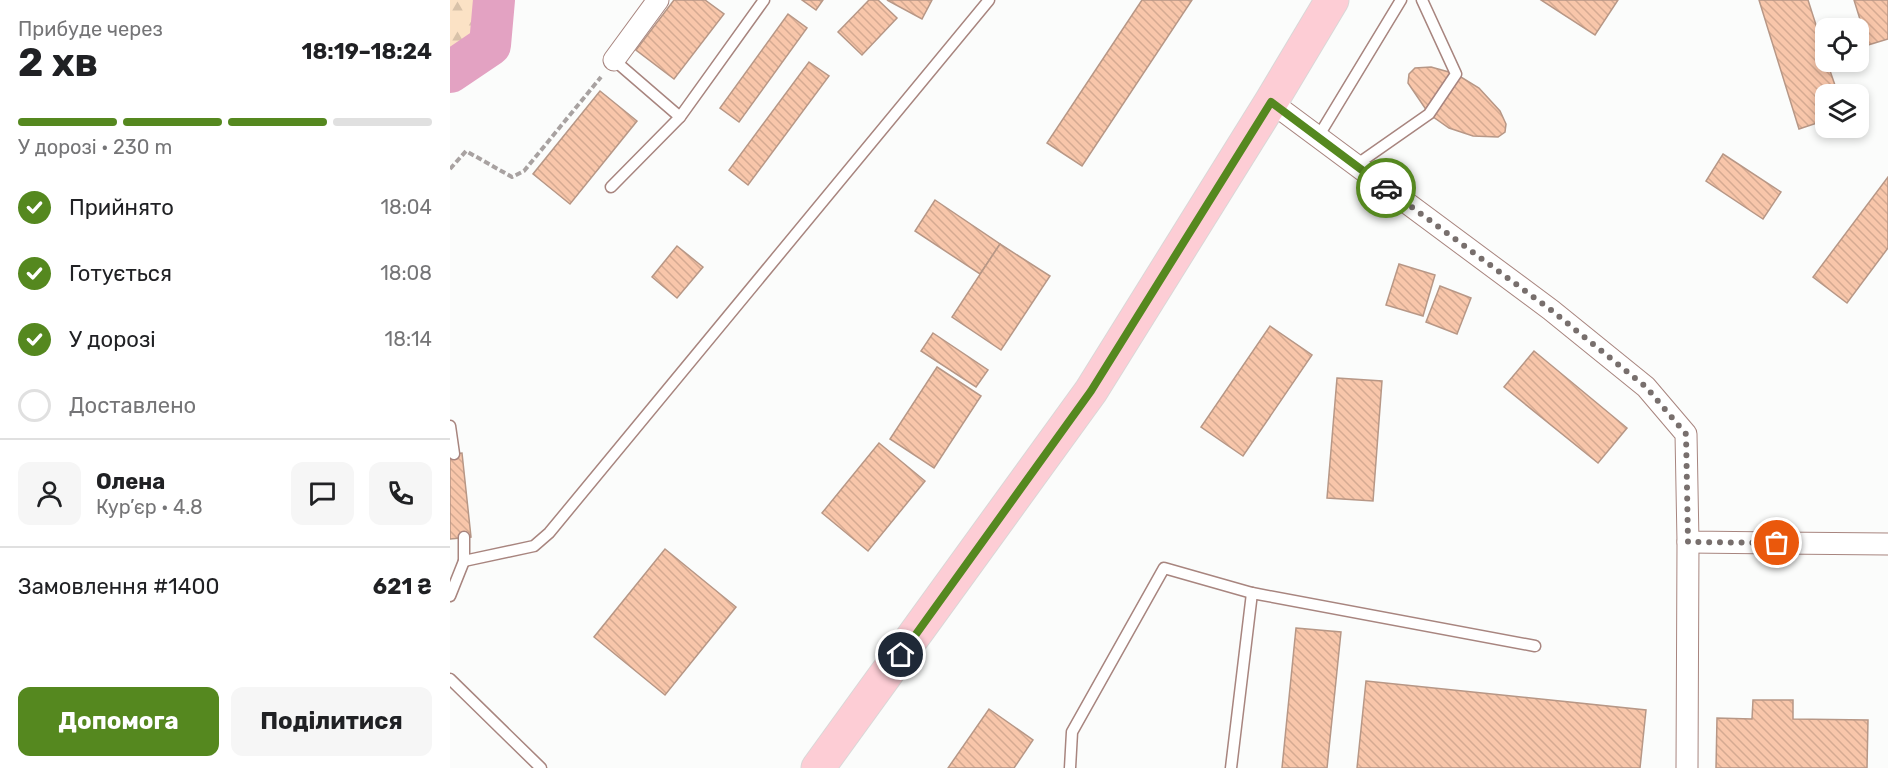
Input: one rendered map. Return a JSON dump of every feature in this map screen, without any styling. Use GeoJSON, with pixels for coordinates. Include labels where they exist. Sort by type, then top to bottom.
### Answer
{"type":"FeatureCollection","features":[{"type":"Feature","properties":{"kind":"main road"},"geometry":{"type":"LineString","coordinates":[[818,768],[1091,391],[1332,0]]}},
{"type":"Feature","properties":{"kind":"street"},"geometry":{"type":"LineString","coordinates":[[614,60],[658,0]]}},
{"type":"Feature","properties":{"kind":"street"},"geometry":{"type":"LineString","coordinates":[[1271,102],[1551,310],[1646,387],[1686,434],[1687,768]]}},
{"type":"Feature","properties":{"kind":"street"},"geometry":{"type":"LineString","coordinates":[[1688,542],[1888,544]]}},
{"type":"Feature","properties":{"kind":"lane"},"geometry":{"type":"LineString","coordinates":[[611,187],[680,117],[764,0]]}},
{"type":"Feature","properties":{"kind":"lane"},"geometry":{"type":"LineString","coordinates":[[465,561],[534,546],[549,532],[990,0]]}},
{"type":"Feature","properties":{"kind":"lane"},"geometry":{"type":"LineString","coordinates":[[1318,137],[1401,0]]}},
{"type":"Feature","properties":{"kind":"lane"},"geometry":{"type":"LineString","coordinates":[[1356,165],[1429,114],[1456,74],[1422,0]]}},
{"type":"Feature","properties":{"kind":"lane"},"geometry":{"type":"LineString","coordinates":[[614,60],[680,117]]}},
{"type":"Feature","properties":{"kind":"lane"},"geometry":{"type":"LineString","coordinates":[[450,426],[454,454]]}},
{"type":"Feature","properties":{"kind":"lane"},"geometry":{"type":"LineString","coordinates":[[450,596],[465,561],[464,537]]}},
{"type":"Feature","properties":{"kind":"lane"},"geometry":{"type":"LineString","coordinates":[[1070,768],[1072,732],[1164,568],[1252,593],[1535,646]]}},
{"type":"Feature","properties":{"kind":"lane"},"geometry":{"type":"LineString","coordinates":[[1231,768],[1252,593]]}},
{"type":"Feature","properties":{"kind":"lane"},"geometry":{"type":"LineString","coordinates":[[450,679],[541,768]]}},
{"type":"Feature","properties":{"kind":"path"},"geometry":{"type":"LineString","coordinates":[[450,169],[466,151],[512,177],[524,171],[614,60]]}},
{"type":"Feature","properties":{"kind":"green space"},"geometry":{"type":"Polygon","coordinates":[[[450,0],[484,0],[468,44],[450,58],[450,0]]]}},
{"type":"Feature","properties":{"kind":"building"},"geometry":{"type":"Polygon","coordinates":[[[674,0],[705,0],[724,14],[674,79],[636,50],[674,0]]]}},
{"type":"Feature","properties":{"kind":"building"},"geometry":{"type":"Polygon","coordinates":[[[802,0],[823,0],[816,10],[802,0]]]}},
{"type":"Feature","properties":{"kind":"building"},"geometry":{"type":"Polygon","coordinates":[[[869,0],[878,0],[897,18],[862,55],[838,32],[869,0]]]}},
{"type":"Feature","properties":{"kind":"building"},"geometry":{"type":"Polygon","coordinates":[[[887,0],[932,0],[922,19],[887,0]]]}},
{"type":"Feature","properties":{"kind":"building"},"geometry":{"type":"Polygon","coordinates":[[[1142,0],[1192,0],[1082,166],[1047,143],[1142,0]]]}},
{"type":"Feature","properties":{"kind":"building"},"geometry":{"type":"Polygon","coordinates":[[[1541,0],[1618,0],[1595,35],[1541,0]]]}},
{"type":"Feature","properties":{"kind":"building"},"geometry":{"type":"Polygon","coordinates":[[[1759,0],[1808,0],[1815,22],[1815,72],[1830,72],[1835,84],[1815,84],[1815,124],[1799,129],[1759,0]]]}},
{"type":"Feature","properties":{"kind":"building"},"geometry":{"type":"Polygon","coordinates":[[[1854,0],[1888,0],[1888,39],[1869,45],[1869,18],[1860,18],[1854,0]]]}},
{"type":"Feature","properties":{"kind":"building"},"geometry":{"type":"Polygon","coordinates":[[[788,14],[807,28],[739,122],[720,108],[788,14]]]}},
{"type":"Feature","properties":{"kind":"building"},"geometry":{"type":"Polygon","coordinates":[[[809,62],[829,76],[748,185],[729,170],[809,62]]]}},
{"type":"Feature","properties":{"kind":"building"},"geometry":{"type":"Polygon","coordinates":[[[1431,67],[1456,74],[1479,88],[1500,111],[1506,124],[1505,132],[1498,137],[1473,136],[1449,128],[1429,114],[1408,83],[1409,74],[1415,68],[1431,67]]]}},
{"type":"Feature","properties":{"kind":"building"},"geometry":{"type":"Polygon","coordinates":[[[600,91],[637,121],[570,204],[533,174],[600,91]]]}},
{"type":"Feature","properties":{"kind":"building"},"geometry":{"type":"Polygon","coordinates":[[[1723,154],[1781,192],[1763,219],[1706,181],[1723,154]]]}},
{"type":"Feature","properties":{"kind":"building"},"geometry":{"type":"Polygon","coordinates":[[[1888,177],[1888,248],[1847,303],[1813,277],[1888,177]]]}},
{"type":"Feature","properties":{"kind":"building"},"geometry":{"type":"Polygon","coordinates":[[[935,200],[1000,244],[980,274],[915,231],[935,200]]]}},
{"type":"Feature","properties":{"kind":"building"},"geometry":{"type":"Polygon","coordinates":[[[1000,244],[1050,276],[1001,350],[952,317],[1000,244]]]}},
{"type":"Feature","properties":{"kind":"building"},"geometry":{"type":"Polygon","coordinates":[[[677,246],[703,267],[677,298],[652,277],[677,246]]]}},
{"type":"Feature","properties":{"kind":"building"},"geometry":{"type":"Polygon","coordinates":[[[1399,264],[1435,275],[1423,316],[1386,305],[1399,264]]]}},
{"type":"Feature","properties":{"kind":"building"},"geometry":{"type":"Polygon","coordinates":[[[1440,286],[1471,298],[1457,334],[1426,322],[1440,286]]]}},
{"type":"Feature","properties":{"kind":"building"},"geometry":{"type":"Polygon","coordinates":[[[1270,326],[1312,355],[1243,456],[1201,427],[1270,326]]]}},
{"type":"Feature","properties":{"kind":"building"},"geometry":{"type":"Polygon","coordinates":[[[933,333],[988,370],[976,387],[921,351],[933,333]]]}},
{"type":"Feature","properties":{"kind":"building"},"geometry":{"type":"Polygon","coordinates":[[[1534,351],[1627,428],[1598,463],[1504,387],[1534,351]]]}},
{"type":"Feature","properties":{"kind":"building"},"geometry":{"type":"Polygon","coordinates":[[[937,367],[981,396],[934,468],[890,439],[937,367]]]}},
{"type":"Feature","properties":{"kind":"building"},"geometry":{"type":"Polygon","coordinates":[[[1337,378],[1382,381],[1373,501],[1327,498],[1337,378]]]}},
{"type":"Feature","properties":{"kind":"building"},"geometry":{"type":"Polygon","coordinates":[[[879,443],[925,481],[868,551],[822,513],[879,443]]]}},
{"type":"Feature","properties":{"kind":"building"},"geometry":{"type":"Polygon","coordinates":[[[462,453],[471,537],[450,539],[450,454],[462,453]]]}},
{"type":"Feature","properties":{"kind":"building"},"geometry":{"type":"Polygon","coordinates":[[[665,549],[736,607],[665,695],[594,637],[665,549]]]}},
{"type":"Feature","properties":{"kind":"building"},"geometry":{"type":"Polygon","coordinates":[[[1296,628],[1341,632],[1327,768],[1282,768],[1296,628]]]}},
{"type":"Feature","properties":{"kind":"building"},"geometry":{"type":"Polygon","coordinates":[[[1366,681],[1646,710],[1640,768],[1357,768],[1366,681]]]}},
{"type":"Feature","properties":{"kind":"building"},"geometry":{"type":"Polygon","coordinates":[[[1753,700],[1793,700],[1793,719],[1868,720],[1867,768],[1716,768],[1717,718],[1752,719],[1753,700]]]}},
{"type":"Feature","properties":{"kind":"building"},"geometry":{"type":"Polygon","coordinates":[[[989,709],[1033,740],[1014,768],[948,768],[989,709]]]}},
{"type":"Feature","properties":{"kind":"waterway"},"geometry":{"type":"LineString","coordinates":[[450,72],[490,45],[494,0]]}},
{"type":"Feature","properties":{"kind":"way so far"},"geometry":{"type":"LineString","coordinates":[[1386,188],[1551,310],[1646,387],[1686,434],[1688,542],[1777,543]]}},
{"type":"Feature","properties":{"kind":"route"},"geometry":{"type":"LineString","coordinates":[[901,655],[1091,391],[1271,102],[1386,188]]}}]}
